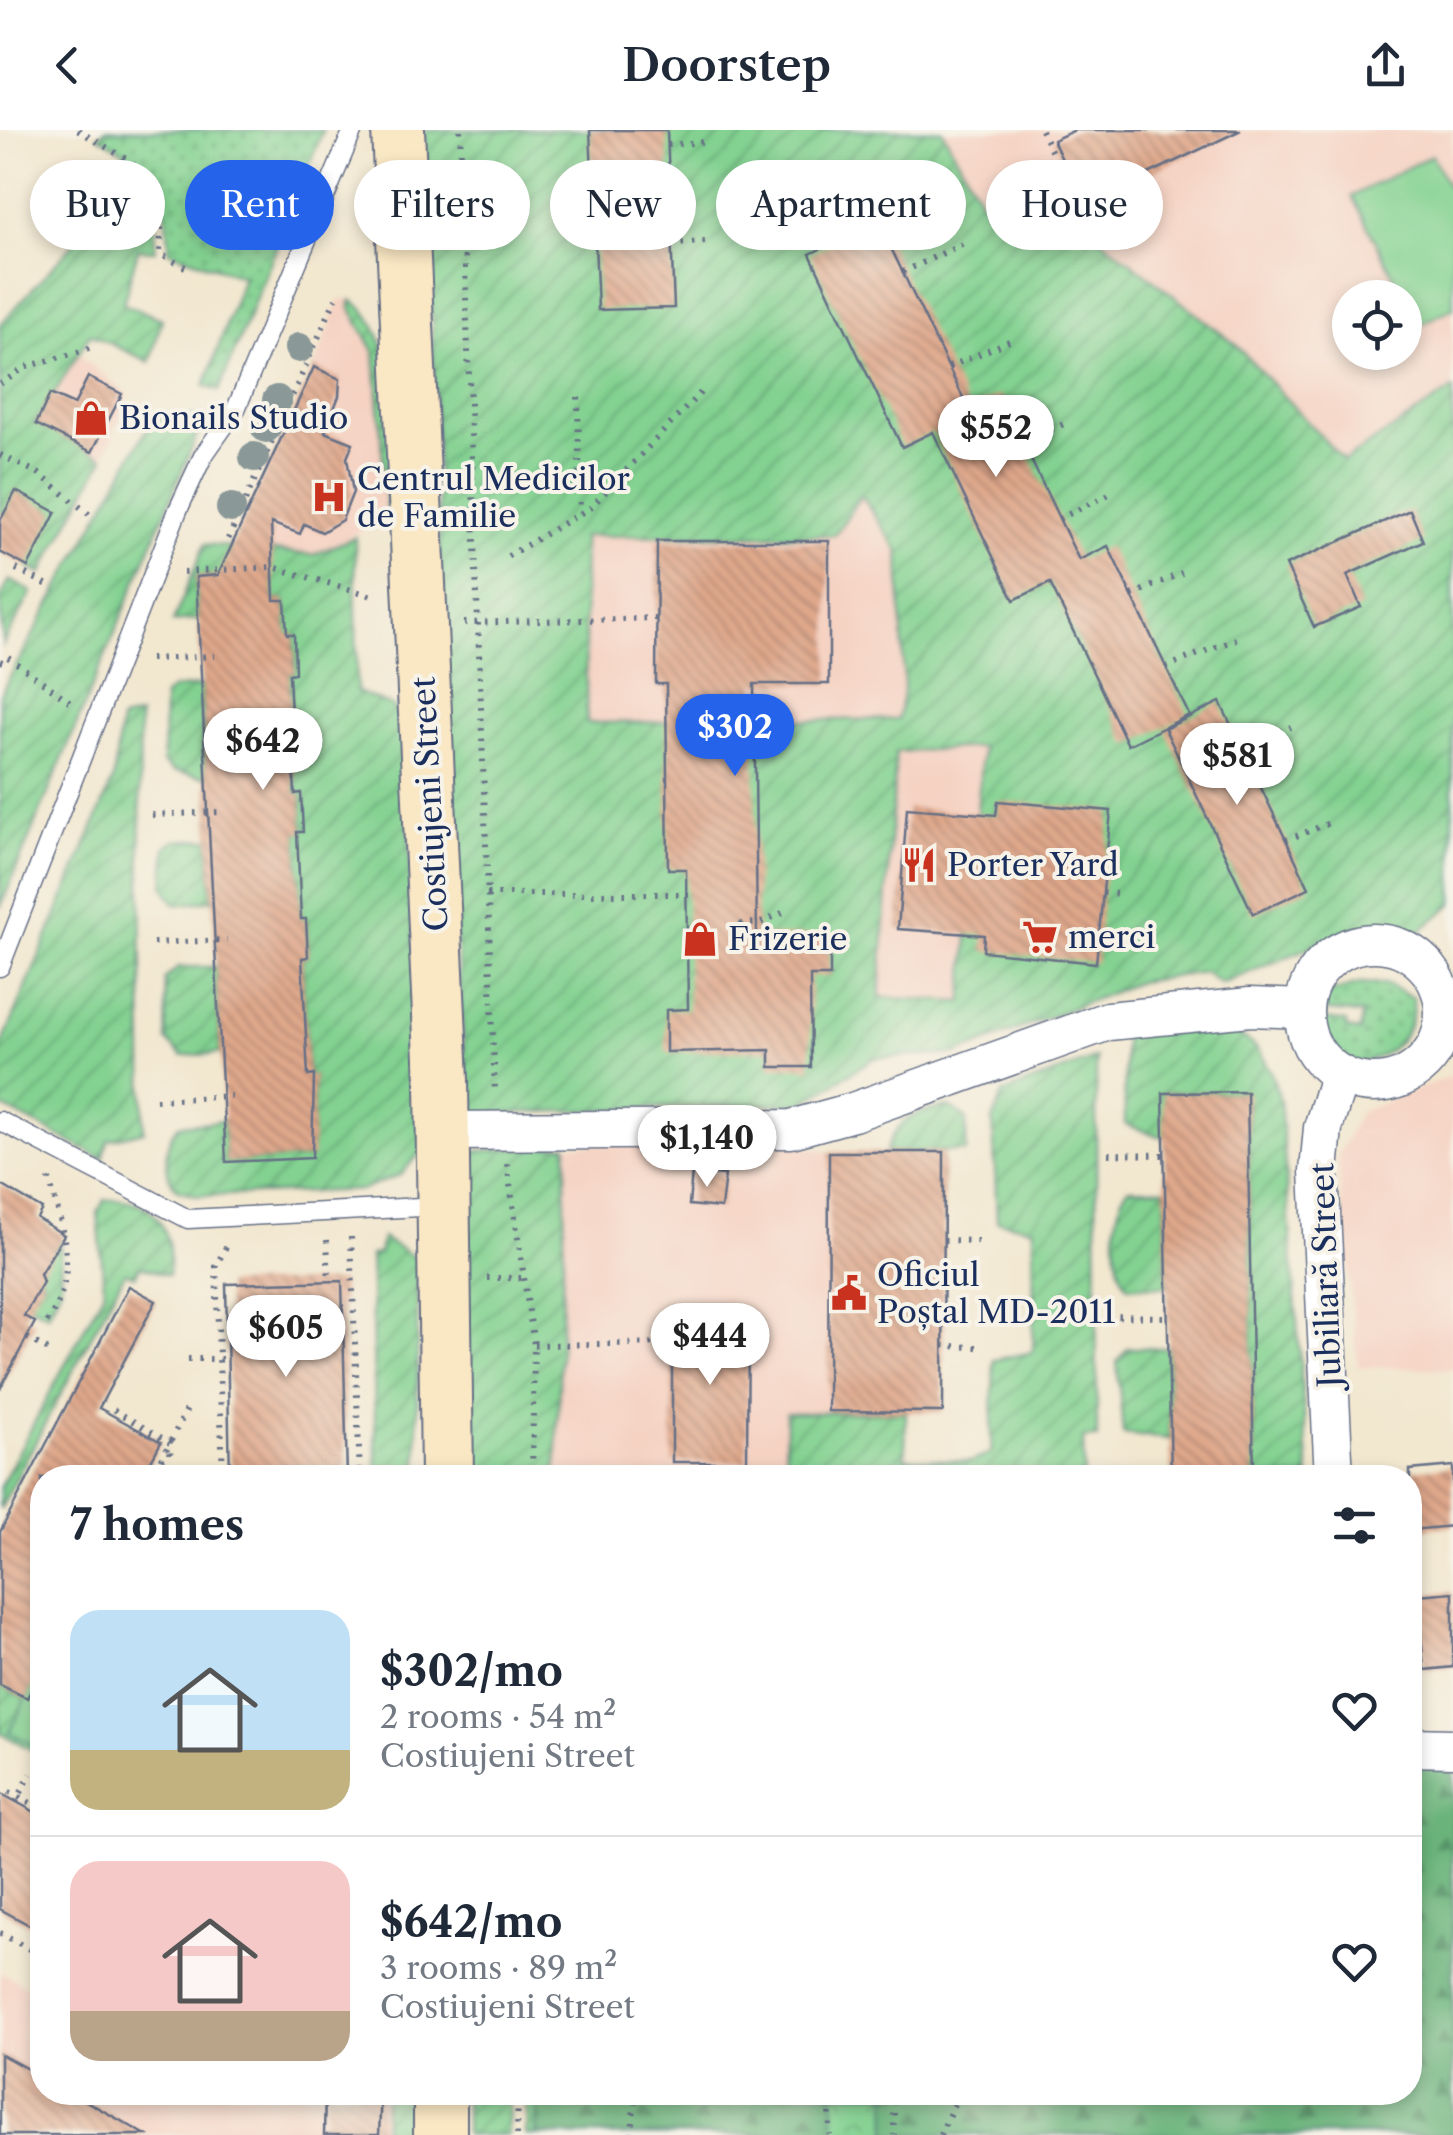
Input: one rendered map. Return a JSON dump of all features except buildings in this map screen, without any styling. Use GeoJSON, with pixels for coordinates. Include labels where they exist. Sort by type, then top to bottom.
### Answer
{"type":"FeatureCollection","features":[{"type":"Feature","properties":{"kind":"street","name":"Costiujeni Street"},"geometry":{"type":"LineString","coordinates":[[398,130],[416,441],[444,1131],[447,1465]]}},
{"type":"Feature","properties":{"kind":"street"},"geometry":{"type":"LineString","coordinates":[[1356,945],[1398,947],[1442,957],[1444,1015],[1440,1039],[1427,1059],[1408,1074],[1386,1082],[1362,1082],[1340,1074],[1312,1047],[1304,1008],[1308,987],[1320,968],[1356,945]]}},
{"type":"Feature","properties":{"kind":"street"},"geometry":{"type":"LineString","coordinates":[[444,1131],[791,1129],[871,1106],[1108,1021],[1250,1008],[1304,1008]]}},
{"type":"Feature","properties":{"kind":"street","name":"Jubiliară Street"},"geometry":{"type":"LineString","coordinates":[[1333,1465],[1319,1171],[1323,1128],[1340,1074]]}},
{"type":"Feature","properties":{"kind":"street"},"geometry":{"type":"LineString","coordinates":[[1422,1747],[1453,1748]]}},
{"type":"Feature","properties":{"kind":"street"},"geometry":{"type":"LineString","coordinates":[[440,2105],[440,2135]]}},
{"type":"Feature","properties":{"kind":"lane"},"geometry":{"type":"LineString","coordinates":[[0,967],[178,510],[203,456],[236,409],[353,130]]}},
{"type":"Feature","properties":{"kind":"lane"},"geometry":{"type":"LineString","coordinates":[[0,1121],[188,1219],[445,1206]]}},
{"type":"Feature","properties":{"kind":"path"},"geometry":{"type":"LineString","coordinates":[[78,130],[131,162],[162,210],[160,254],[191,270]]}},
{"type":"Feature","properties":{"kind":"path"},"geometry":{"type":"LineString","coordinates":[[460,130],[483,745]]}},
{"type":"Feature","properties":{"kind":"path"},"geometry":{"type":"LineString","coordinates":[[1041,130],[1056,160]]}},
{"type":"Feature","properties":{"kind":"path"},"geometry":{"type":"LineString","coordinates":[[668,145],[704,142]]}},
{"type":"Feature","properties":{"kind":"path"},"geometry":{"type":"LineString","coordinates":[[696,243],[705,242]]}},
{"type":"Feature","properties":{"kind":"path"},"geometry":{"type":"LineString","coordinates":[[903,272],[949,250]]}},
{"type":"Feature","properties":{"kind":"path"},"geometry":{"type":"LineString","coordinates":[[228,539],[336,298]]}},
{"type":"Feature","properties":{"kind":"path"},"geometry":{"type":"LineString","coordinates":[[949,367],[1016,338]]}},
{"type":"Feature","properties":{"kind":"path"},"geometry":{"type":"LineString","coordinates":[[0,384],[26,367],[92,348]]}},
{"type":"Feature","properties":{"kind":"path"},"geometry":{"type":"LineString","coordinates":[[508,556],[580,513],[703,390]]}},
{"type":"Feature","properties":{"kind":"path"},"geometry":{"type":"LineString","coordinates":[[578,397],[580,513]]}},
{"type":"Feature","properties":{"kind":"path"},"geometry":{"type":"LineString","coordinates":[[1022,442],[1064,424]]}},
{"type":"Feature","properties":{"kind":"path"},"geometry":{"type":"LineString","coordinates":[[0,455],[38,472],[90,515]]}},
{"type":"Feature","properties":{"kind":"path"},"geometry":{"type":"LineString","coordinates":[[1059,519],[1114,492]]}},
{"type":"Feature","properties":{"kind":"path"},"geometry":{"type":"LineString","coordinates":[[180,572],[274,567],[381,598]]}},
{"type":"Feature","properties":{"kind":"path"},"geometry":{"type":"LineString","coordinates":[[16,569],[50,586]]}},
{"type":"Feature","properties":{"kind":"path"},"geometry":{"type":"LineString","coordinates":[[1132,595],[1182,573]]}},
{"type":"Feature","properties":{"kind":"path"},"geometry":{"type":"LineString","coordinates":[[479,622],[657,618]]}},
{"type":"Feature","properties":{"kind":"path"},"geometry":{"type":"LineString","coordinates":[[1166,667],[1236,639]]}},
{"type":"Feature","properties":{"kind":"path"},"geometry":{"type":"LineString","coordinates":[[150,659],[216,656]]}},
{"type":"Feature","properties":{"kind":"path"},"geometry":{"type":"LineString","coordinates":[[4,660],[94,719]]}},
{"type":"Feature","properties":{"kind":"path"},"geometry":{"type":"LineString","coordinates":[[1241,748],[1292,727]]}},
{"type":"Feature","properties":{"kind":"path"},"geometry":{"type":"LineString","coordinates":[[152,815],[221,812]]}},
{"type":"Feature","properties":{"kind":"path"},"geometry":{"type":"LineString","coordinates":[[1286,840],[1332,822]]}},
{"type":"Feature","properties":{"kind":"path"},"geometry":{"type":"LineString","coordinates":[[1103,893],[1118,894]]}},
{"type":"Feature","properties":{"kind":"path"},"geometry":{"type":"LineString","coordinates":[[487,894],[696,894]]}},
{"type":"Feature","properties":{"kind":"path"},"geometry":{"type":"LineString","coordinates":[[741,936],[742,924],[760,923],[790,910]]}},
{"type":"Feature","properties":{"kind":"path"},"geometry":{"type":"LineString","coordinates":[[153,943],[227,940]]}},
{"type":"Feature","properties":{"kind":"path"},"geometry":{"type":"LineString","coordinates":[[156,1100],[234,1096]]}},
{"type":"Feature","properties":{"kind":"path"},"geometry":{"type":"LineString","coordinates":[[1108,1154],[1165,1155]]}},
{"type":"Feature","properties":{"kind":"path"},"geometry":{"type":"LineString","coordinates":[[46,1322],[61,1296],[66,1269],[66,1236],[55,1202]]}},
{"type":"Feature","properties":{"kind":"path"},"geometry":{"type":"LineString","coordinates":[[350,1211],[360,1465]]}},
{"type":"Feature","properties":{"kind":"path"},"geometry":{"type":"LineString","coordinates":[[329,1282],[326,1234],[361,1232]]}},
{"type":"Feature","properties":{"kind":"path"},"geometry":{"type":"LineString","coordinates":[[223,1465],[223,1359],[216,1266],[222,1249],[234,1240]]}},
{"type":"Feature","properties":{"kind":"path"},"geometry":{"type":"LineString","coordinates":[[944,1240],[979,1240]]}},
{"type":"Feature","properties":{"kind":"path"},"geometry":{"type":"LineString","coordinates":[[446,1278],[526,1278]]}},
{"type":"Feature","properties":{"kind":"path"},"geometry":{"type":"LineString","coordinates":[[1108,1316],[1168,1317]]}},
{"type":"Feature","properties":{"kind":"path"},"geometry":{"type":"LineString","coordinates":[[27,1338],[52,1352]]}},
{"type":"Feature","properties":{"kind":"path"},"geometry":{"type":"LineString","coordinates":[[534,1344],[672,1343]]}},
{"type":"Feature","properties":{"kind":"path"},"geometry":{"type":"LineString","coordinates":[[944,1346],[978,1347]]}},
{"type":"Feature","properties":{"kind":"path"},"geometry":{"type":"LineString","coordinates":[[188,1360],[223,1359]]}},
{"type":"Feature","properties":{"kind":"path"},"geometry":{"type":"LineString","coordinates":[[159,1465],[188,1406]]}},
{"type":"Feature","properties":{"kind":"path"},"geometry":{"type":"LineString","coordinates":[[114,1410],[170,1443]]}},
{"type":"Feature","properties":{"kind":"path"},"geometry":{"type":"LineString","coordinates":[[170,1443],[171,1465]]}},
{"type":"Feature","properties":{"kind":"path"},"geometry":{"type":"LineString","coordinates":[[17,1799],[30,1777]]}},
{"type":"Feature","properties":{"kind":"path"},"geometry":{"type":"LineString","coordinates":[[0,1786],[30,1804]]}},
{"type":"Feature","properties":{"kind":"path"},"geometry":{"type":"LineString","coordinates":[[0,1933],[30,1949]]}},
{"type":"Feature","properties":{"kind":"path"},"geometry":{"type":"LineString","coordinates":[[517,2135],[518,2105]]}},
{"type":"Feature","properties":{"kind":"path"},"geometry":{"type":"LineString","coordinates":[[632,2135],[634,2105]]}},
{"type":"Feature","properties":{"kind":"path"},"geometry":{"type":"LineString","coordinates":[[829,2105],[830,2135]]}},
{"type":"Feature","properties":{"kind":"path"},"geometry":{"type":"LineString","coordinates":[[894,2105],[894,2135]]}},
{"type":"Feature","properties":{"kind":"path"},"geometry":{"type":"LineString","coordinates":[[940,2135],[953,2105]]}},
{"type":"Feature","properties":{"kind":"shaded area"},"geometry":{"type":"Polygon","coordinates":[[[942,130],[1453,130],[1453,389],[1344,461],[1235,344],[1115,250],[1163,250],[1163,160],[986,160],[986,209],[966,173],[966,160],[959,160],[942,130]]]}},
{"type":"Feature","properties":{"kind":"shaded area"},"geometry":{"type":"Polygon","coordinates":[[[340,299],[351,300],[351,309],[375,353],[387,518],[313,555],[231,547],[314,367],[340,299]]]}},
{"type":"Feature","properties":{"kind":"shaded area"},"geometry":{"type":"Polygon","coordinates":[[[78,355],[128,394],[104,458],[36,424],[78,355]]]}},
{"type":"Feature","properties":{"kind":"shaded area"},"geometry":{"type":"Polygon","coordinates":[[[861,494],[899,551],[904,687],[898,720],[586,723],[583,536],[835,535],[861,494]]]}},
{"type":"Feature","properties":{"kind":"shaded area"},"geometry":{"type":"Polygon","coordinates":[[[982,746],[963,1002],[879,997],[896,752],[982,746]]]}},
{"type":"Feature","properties":{"kind":"shaded area"},"geometry":{"type":"Polygon","coordinates":[[[1453,1070],[1453,1369],[1358,1367],[1337,1156],[1360,1112],[1451,1076],[1453,1070]]]}},
{"type":"Feature","properties":{"kind":"shaded area"},"geometry":{"type":"Polygon","coordinates":[[[791,1144],[829,1152],[944,1152],[943,1412],[787,1413],[785,1465],[556,1465],[567,1145],[791,1144]]]}},
{"type":"Feature","properties":{"kind":"shaded area"},"geometry":{"type":"Polygon","coordinates":[[[0,1972],[30,1988],[30,2105],[384,2105],[383,2135],[0,2135],[0,1972]]]}},
{"type":"Feature","properties":{"kind":"green space"},"geometry":{"type":"Polygon","coordinates":[[[105,130],[323,130],[311,160],[185,160],[185,250],[275,250],[219,391],[205,386],[243,277],[169,251],[165,160],[133,160],[98,136],[105,130]]]}},
{"type":"Feature","properties":{"kind":"green space"},"geometry":{"type":"Polygon","coordinates":[[[424,130],[942,130],[959,160],[716,160],[716,250],[966,250],[966,173],[986,209],[986,250],[1115,250],[1235,344],[1344,461],[1453,389],[1453,904],[1410,939],[1350,931],[1221,984],[1204,972],[1138,982],[956,1054],[874,1058],[803,1103],[470,1114],[446,745],[430,250],[530,250],[530,160],[425,160],[424,130]],[[861,495],[835,535],[583,536],[587,723],[898,719],[904,687],[899,552],[861,495]],[[982,747],[896,752],[880,997],[963,1002],[982,747]]]}},
{"type":"Feature","properties":{"kind":"green space"},"geometry":{"type":"Polygon","coordinates":[[[1432,155],[1453,196],[1453,308],[1422,324],[1422,280],[1396,280],[1352,196],[1432,155]]]}},
{"type":"Feature","properties":{"kind":"green space"},"geometry":{"type":"Polygon","coordinates":[[[68,250],[138,250],[123,304],[162,319],[150,362],[90,334],[36,423],[104,458],[41,574],[28,567],[0,509],[0,325],[68,250]]]}},
{"type":"Feature","properties":{"kind":"green space"},"geometry":{"type":"Polygon","coordinates":[[[351,300],[368,314],[388,365],[398,512],[387,518],[375,353],[351,309],[351,300]]]}},
{"type":"Feature","properties":{"kind":"green space"},"geometry":{"type":"Polygon","coordinates":[[[170,415],[200,417],[203,421],[0,908],[0,695],[149,425],[170,415]]]}},
{"type":"Feature","properties":{"kind":"green space"},"geometry":{"type":"Polygon","coordinates":[[[355,537],[357,692],[392,706],[404,717],[423,1150],[400,1175],[362,1190],[198,1196],[178,1190],[169,1175],[167,1148],[179,1125],[224,1121],[226,1162],[311,1158],[314,1076],[308,1076],[302,958],[308,957],[306,919],[301,919],[297,832],[303,831],[301,794],[295,793],[289,674],[295,673],[294,635],[287,634],[285,600],[274,600],[272,573],[196,577],[198,619],[173,622],[205,544],[313,555],[355,537]]]}},
{"type":"Feature","properties":{"kind":"green space"},"geometry":{"type":"Polygon","coordinates":[[[10,580],[32,592],[3,645],[0,599],[10,580]]]}},
{"type":"Feature","properties":{"kind":"green space"},"geometry":{"type":"Polygon","coordinates":[[[201,686],[206,777],[173,771],[163,763],[164,696],[173,689],[201,686]]]}},
{"type":"Feature","properties":{"kind":"green space"},"geometry":{"type":"Polygon","coordinates":[[[139,716],[144,1131],[108,1140],[103,1159],[0,1106],[0,1050],[113,780],[121,720],[139,716]]]}},
{"type":"Feature","properties":{"kind":"green space"},"geometry":{"type":"Polygon","coordinates":[[[209,839],[212,900],[176,905],[164,887],[166,847],[174,841],[209,839]]]}},
{"type":"Feature","properties":{"kind":"green space"},"geometry":{"type":"Polygon","coordinates":[[[179,967],[216,967],[220,1053],[182,1056],[167,1041],[165,979],[179,967]]]}},
{"type":"Feature","properties":{"kind":"green space"},"geometry":{"type":"Polygon","coordinates":[[[1359,984],[1385,984],[1413,998],[1411,1021],[1400,1040],[1385,1053],[1366,1061],[1347,1062],[1330,1056],[1318,1041],[1313,1017],[1346,1022],[1346,1029],[1360,1031],[1362,1014],[1315,1010],[1325,994],[1359,984]]]}},
{"type":"Feature","properties":{"kind":"green space"},"geometry":{"type":"Polygon","coordinates":[[[1221,1029],[1254,1046],[1272,1075],[1280,1100],[1308,1465],[1254,1465],[1247,1092],[1164,1093],[1165,1138],[1125,1124],[1124,1034],[1221,1029]]]}},
{"type":"Feature","properties":{"kind":"green space"},"geometry":{"type":"Polygon","coordinates":[[[1096,1058],[1097,1438],[1083,1438],[1084,1465],[785,1465],[786,1413],[906,1412],[905,1458],[972,1462],[991,1453],[994,1360],[1033,1352],[1034,1228],[997,1221],[993,1120],[1003,1093],[1096,1058]]]}},
{"type":"Feature","properties":{"kind":"green space"},"geometry":{"type":"Polygon","coordinates":[[[949,1107],[966,1118],[966,1151],[886,1152],[896,1131],[909,1118],[949,1107]]]}},
{"type":"Feature","properties":{"kind":"green space"},"geometry":{"type":"Polygon","coordinates":[[[567,1145],[556,1465],[464,1465],[461,1170],[475,1151],[567,1145]]]}},
{"type":"Feature","properties":{"kind":"green space"},"geometry":{"type":"Polygon","coordinates":[[[1128,1188],[1165,1189],[1167,1287],[1127,1286],[1122,1275],[1115,1237],[1118,1210],[1128,1188]]]}},
{"type":"Feature","properties":{"kind":"green space"},"geometry":{"type":"Polygon","coordinates":[[[105,1200],[137,1203],[158,1219],[168,1244],[168,1275],[140,1266],[135,1276],[125,1272],[0,1509],[0,1487],[104,1291],[98,1211],[105,1200]]]}},
{"type":"Feature","properties":{"kind":"green space"},"geometry":{"type":"Polygon","coordinates":[[[382,1238],[417,1259],[418,1465],[377,1465],[370,1255],[379,1254],[382,1238]]]}},
{"type":"Feature","properties":{"kind":"green space"},"geometry":{"type":"Polygon","coordinates":[[[60,1242],[61,1287],[48,1314],[20,1301],[43,1282],[38,1267],[60,1242]]]}},
{"type":"Feature","properties":{"kind":"green space"},"geometry":{"type":"Polygon","coordinates":[[[1128,1348],[1168,1348],[1170,1439],[1123,1434],[1117,1361],[1128,1348]]]}},
{"type":"Feature","properties":{"kind":"green space"},"geometry":{"type":"Polygon","coordinates":[[[0,1685],[27,1698],[10,1732],[30,1743],[30,1749],[0,1733],[0,1685]]]}},
{"type":"Feature","properties":{"kind":"green space"},"geometry":{"type":"Polygon","coordinates":[[[30,1691],[30,1743],[9,1732],[30,1691]]]}},
{"type":"Feature","properties":{"kind":"green space"},"geometry":{"type":"Polygon","coordinates":[[[1422,1765],[1453,1770],[1453,2135],[536,2135],[537,2105],[1422,2105],[1422,1765]]]}},
{"type":"Feature","properties":{"kind":"green space"},"geometry":{"type":"Polygon","coordinates":[[[384,2105],[408,2105],[407,2135],[383,2135],[384,2105]]]}},
{"type":"Feature","properties":{"kind":"green space"},"geometry":{"type":"Polygon","coordinates":[[[465,2105],[509,2105],[508,2135],[465,2135],[465,2105]]]}},
{"type":"Feature","properties":{"kind":"green space"},"geometry":{"type":"Polygon","coordinates":[[[527,2105],[537,2105],[536,2135],[526,2135],[527,2105]]]}},
{"type":"Feature","properties":{"kind":"green space"},"geometry":{"type":"Polygon","coordinates":[[[834,2105],[887,2105],[888,2135],[834,2135],[834,2105]]]}},
{"type":"Feature","properties":{"kind":"place","name":"Bionails Studio"},"geometry":{"type":"Point","coordinates":[91,418]}},
{"type":"Feature","properties":{"kind":"place","name":"Centrul Medicilor de Familie"},"geometry":{"type":"Point","coordinates":[329,497]}},
{"type":"Feature","properties":{"kind":"place","name":"Porter Yard"},"geometry":{"type":"Point","coordinates":[919,865]}},
{"type":"Feature","properties":{"kind":"place","name":"merci"},"geometry":{"type":"Point","coordinates":[1040,937]}},
{"type":"Feature","properties":{"kind":"place","name":"Frizerie"},"geometry":{"type":"Point","coordinates":[700,939]}},
{"type":"Feature","properties":{"kind":"place","name":"Oficiul Poștal MD-2011"},"geometry":{"type":"Point","coordinates":[849,1293]}}]}
